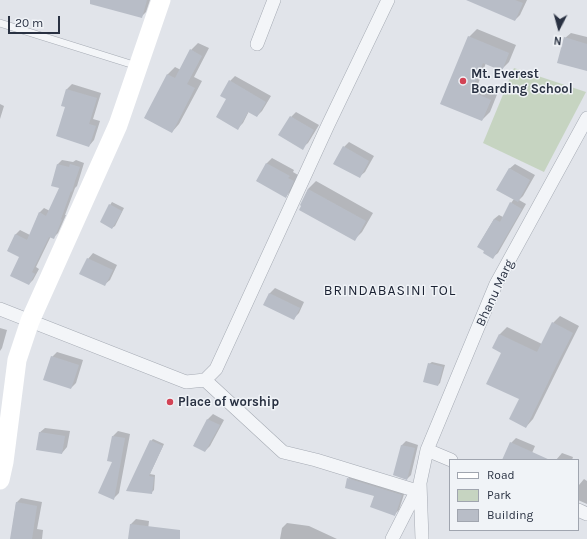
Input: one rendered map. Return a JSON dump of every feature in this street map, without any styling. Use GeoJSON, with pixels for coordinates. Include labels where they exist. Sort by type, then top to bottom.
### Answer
{"type":"FeatureCollection","features":[{"type":"Feature","properties":{"kind":"main road"},"geometry":{"type":"LineString","coordinates":[[0,480],[4,462],[17,360],[30,321],[118,125],[161,0]]}},
{"type":"Feature","properties":{"kind":"street"},"geometry":{"type":"LineString","coordinates":[[257,44],[274,0]]}},
{"type":"Feature","properties":{"kind":"street"},"geometry":{"type":"LineString","coordinates":[[0,309],[186,382],[205,380],[216,369],[328,125],[388,0]]}},
{"type":"Feature","properties":{"kind":"street","name":"Bhanu Marg"},"geometry":{"type":"LineString","coordinates":[[418,487],[427,450],[496,284],[587,118]]}},
{"type":"Feature","properties":{"kind":"street"},"geometry":{"type":"LineString","coordinates":[[205,380],[283,452],[418,487]]}},
{"type":"Feature","properties":{"kind":"street"},"geometry":{"type":"LineString","coordinates":[[427,450],[449,459]]}},
{"type":"Feature","properties":{"kind":"street"},"geometry":{"type":"LineString","coordinates":[[392,539],[418,487]]}},
{"type":"Feature","properties":{"kind":"street"},"geometry":{"type":"LineString","coordinates":[[418,487],[422,539]]}},
{"type":"Feature","properties":{"kind":"lane"},"geometry":{"type":"LineString","coordinates":[[0,23],[138,66]]}},
{"type":"Feature","properties":{"kind":"green space"},"geometry":{"type":"Polygon","coordinates":[[[514,68],[586,92],[544,172],[483,143],[514,68]]]}},
{"type":"Feature","properties":{"kind":"building"},"geometry":{"type":"Polygon","coordinates":[[[90,0],[147,0],[142,18],[90,4],[90,0]]]}},
{"type":"Feature","properties":{"kind":"building"},"geometry":{"type":"Polygon","coordinates":[[[466,0],[515,0],[523,3],[515,21],[466,0]]]}},
{"type":"Feature","properties":{"kind":"building","name":"Mt. Everest Boarding School"},"geometry":{"type":"Polygon","coordinates":[[[468,36],[509,53],[502,71],[483,63],[471,91],[491,100],[482,121],[440,104],[468,36]]]}},
{"type":"Feature","properties":{"kind":"building"},"geometry":{"type":"Polygon","coordinates":[[[564,37],[587,44],[587,71],[557,63],[564,37]]]}},
{"type":"Feature","properties":{"kind":"building"},"geometry":{"type":"Polygon","coordinates":[[[190,49],[202,56],[187,84],[195,88],[172,133],[144,118],[167,74],[175,78],[190,49]]]}},
{"type":"Feature","properties":{"kind":"building"},"geometry":{"type":"Polygon","coordinates":[[[229,80],[266,102],[257,117],[248,112],[238,130],[216,117],[226,99],[220,96],[229,80]]]}},
{"type":"Feature","properties":{"kind":"building"},"geometry":{"type":"Polygon","coordinates":[[[66,89],[97,98],[89,124],[96,126],[89,147],[56,136],[65,107],[61,106],[66,89]]]}},
{"type":"Feature","properties":{"kind":"building"},"geometry":{"type":"Polygon","coordinates":[[[290,116],[314,130],[303,150],[278,135],[290,116]]]}},
{"type":"Feature","properties":{"kind":"building"},"geometry":{"type":"Polygon","coordinates":[[[343,146],[369,161],[360,178],[333,164],[343,146]]]}},
{"type":"Feature","properties":{"kind":"building"},"geometry":{"type":"Polygon","coordinates":[[[266,163],[290,176],[288,178],[294,181],[286,198],[256,181],[266,163]]]}},
{"type":"Feature","properties":{"kind":"building"},"geometry":{"type":"Polygon","coordinates":[[[57,164],[69,167],[70,164],[80,167],[54,239],[49,237],[32,272],[35,274],[29,285],[10,276],[19,257],[7,251],[15,234],[27,240],[39,212],[46,216],[59,188],[51,186],[57,164]]]}},
{"type":"Feature","properties":{"kind":"building"},"geometry":{"type":"Polygon","coordinates":[[[509,168],[530,180],[518,202],[496,190],[509,168]]]}},
{"type":"Feature","properties":{"kind":"building"},"geometry":{"type":"Polygon","coordinates":[[[308,189],[366,221],[355,241],[299,210],[308,189]]]}},
{"type":"Feature","properties":{"kind":"building"},"geometry":{"type":"Polygon","coordinates":[[[510,202],[522,209],[493,259],[477,247],[494,219],[500,222],[510,202]]]}},
{"type":"Feature","properties":{"kind":"building"},"geometry":{"type":"Polygon","coordinates":[[[109,204],[122,211],[112,229],[100,222],[109,204]]]}},
{"type":"Feature","properties":{"kind":"building"},"geometry":{"type":"Polygon","coordinates":[[[87,258],[113,270],[105,286],[79,274],[87,258]]]}},
{"type":"Feature","properties":{"kind":"building"},"geometry":{"type":"Polygon","coordinates":[[[269,293],[300,308],[294,320],[263,305],[269,293]]]}},
{"type":"Feature","properties":{"kind":"building"},"geometry":{"type":"Polygon","coordinates":[[[552,322],[573,333],[526,428],[509,419],[519,399],[486,384],[501,353],[492,348],[499,334],[537,352],[552,322]]]}},
{"type":"Feature","properties":{"kind":"building"},"geometry":{"type":"Polygon","coordinates":[[[51,356],[79,365],[71,389],[43,380],[51,356]]]}},
{"type":"Feature","properties":{"kind":"building"},"geometry":{"type":"Polygon","coordinates":[[[428,363],[443,367],[438,386],[423,382],[428,363]]]}},
{"type":"Feature","properties":{"kind":"building"},"geometry":{"type":"Polygon","coordinates":[[[207,419],[220,425],[205,452],[193,446],[207,419]]]}},
{"type":"Feature","properties":{"kind":"building"},"geometry":{"type":"Polygon","coordinates":[[[39,432],[65,436],[62,454],[36,450],[39,432]]]}},
{"type":"Feature","properties":{"kind":"building"},"geometry":{"type":"Polygon","coordinates":[[[112,436],[125,438],[114,500],[98,493],[112,462],[107,461],[112,436]]]}},
{"type":"Feature","properties":{"kind":"building"},"geometry":{"type":"Polygon","coordinates":[[[150,440],[163,446],[149,476],[154,477],[152,494],[126,491],[150,440]]]}},
{"type":"Feature","properties":{"kind":"building"},"geometry":{"type":"Polygon","coordinates":[[[510,442],[548,459],[502,459],[510,442]]]}},
{"type":"Feature","properties":{"kind":"building"},"geometry":{"type":"Polygon","coordinates":[[[401,445],[415,448],[407,480],[393,475],[401,445]]]}},
{"type":"Feature","properties":{"kind":"building"},"geometry":{"type":"Polygon","coordinates":[[[347,478],[402,495],[395,516],[370,507],[374,496],[345,488],[347,478]]]}},
{"type":"Feature","properties":{"kind":"building"},"geometry":{"type":"Polygon","coordinates":[[[16,502],[37,506],[32,539],[10,539],[16,502]]]}},
{"type":"Feature","properties":{"kind":"building"},"geometry":{"type":"Polygon","coordinates":[[[130,524],[180,530],[180,539],[128,539],[130,524]]]}},
{"type":"Feature","properties":{"kind":"place","name":"Mt. Everest Boarding School"},"geometry":{"type":"Point","coordinates":[463,81]}},
{"type":"Feature","properties":{"kind":"place","name":"Place of worship"},"geometry":{"type":"Point","coordinates":[170,402]}},
{"type":"Feature","properties":{"kind":"district","name":"BRINDABASINI TOL"},"geometry":{"type":"Point","coordinates":[390,291]}}]}
